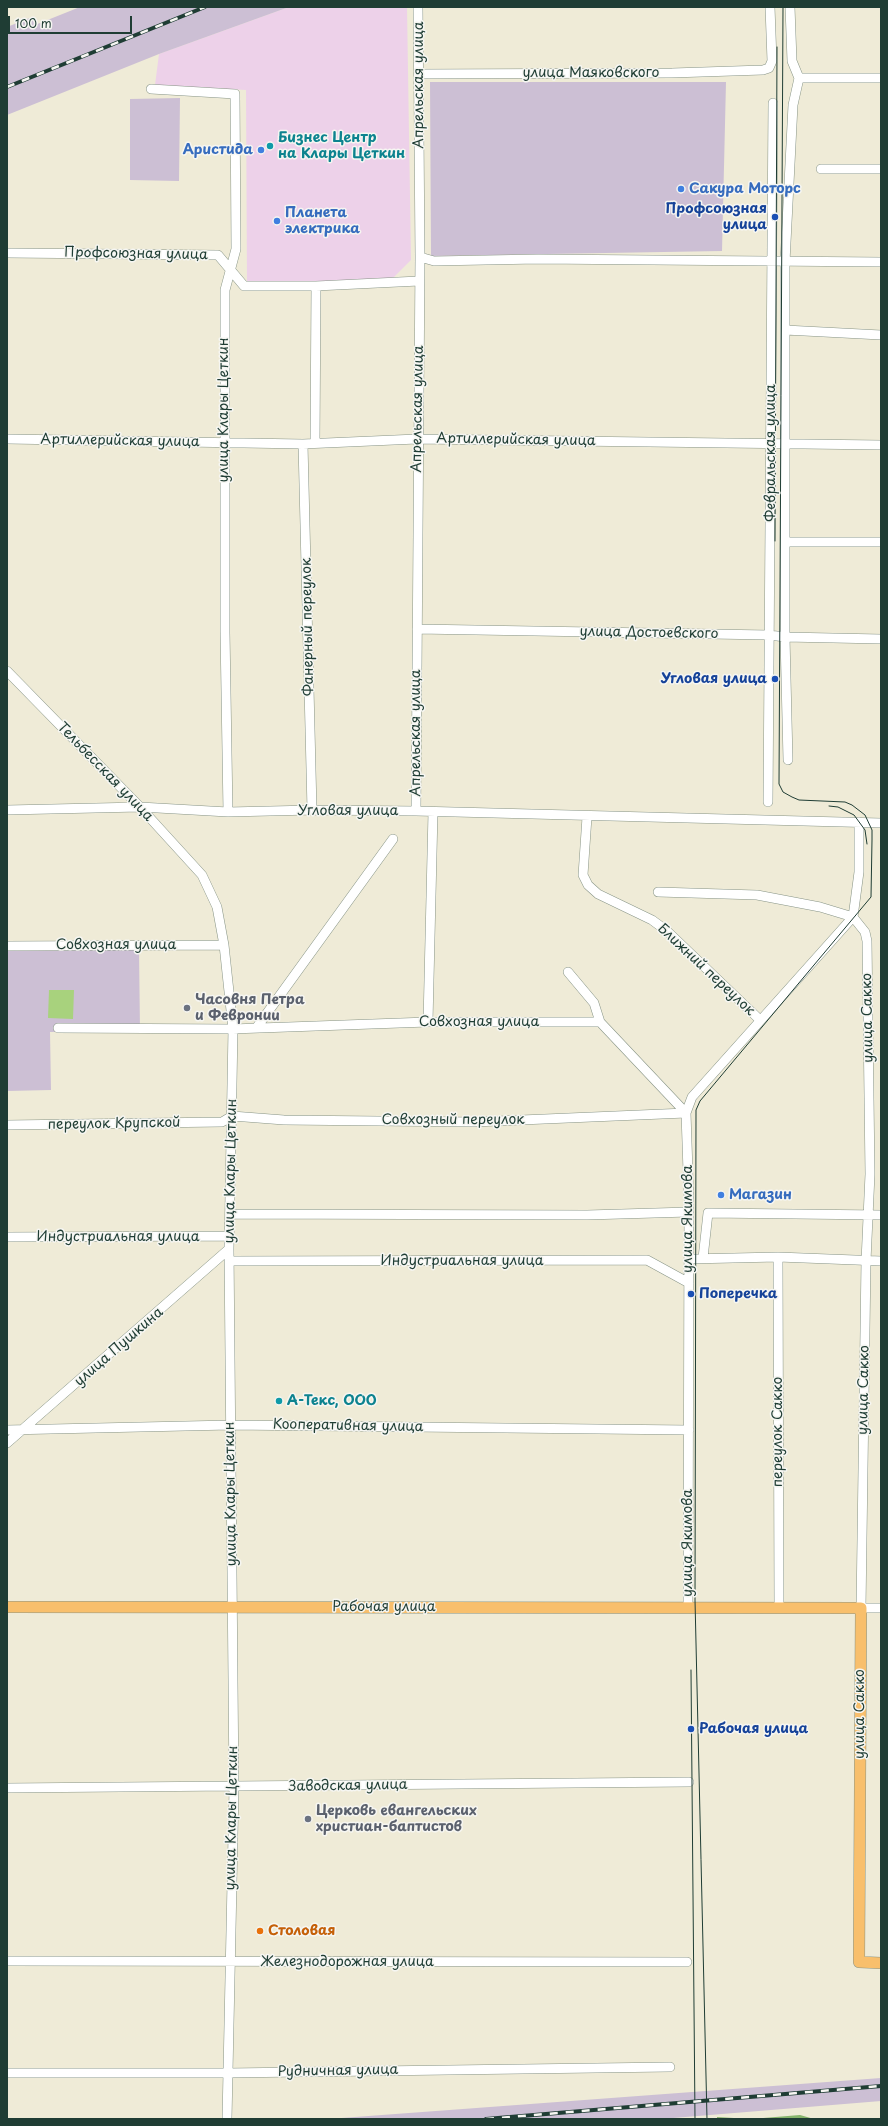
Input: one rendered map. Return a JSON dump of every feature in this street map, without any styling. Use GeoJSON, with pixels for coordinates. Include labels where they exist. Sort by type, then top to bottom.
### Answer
{"type":"FeatureCollection","features":[{"type":"Feature","properties":{"kind":"main road","name":"Рабочая улица"},"geometry":{"type":"LineString","coordinates":[[7,1607],[861,1608]]}},
{"type":"Feature","properties":{"kind":"main road","name":"улица Сакко"},"geometry":{"type":"LineString","coordinates":[[861,1608],[859,1962],[881,1963]]}},
{"type":"Feature","properties":{"kind":"street","name":"Апрельская улица"},"geometry":{"type":"LineString","coordinates":[[416,811],[417,438],[420,257],[418,7]]}},
{"type":"Feature","properties":{"kind":"street","name":"улица Маяковского"},"geometry":{"type":"LineString","coordinates":[[419,74],[664,73],[763,70],[769,68],[772,61],[770,7]]}},
{"type":"Feature","properties":{"kind":"street"},"geometry":{"type":"LineString","coordinates":[[788,760],[785,637],[785,262],[793,105],[799,78],[792,61],[790,7]]}},
{"type":"Feature","properties":{"kind":"street"},"geometry":{"type":"LineString","coordinates":[[799,78],[881,78]]}},
{"type":"Feature","properties":{"kind":"street","name":"улица Клары Цеткин"},"geometry":{"type":"LineString","coordinates":[[151,89],[235,94],[236,249],[225,290],[224,443],[228,812]]}},
{"type":"Feature","properties":{"kind":"street","name":"Февральская улица"},"geometry":{"type":"LineString","coordinates":[[768,802],[773,103]]}},
{"type":"Feature","properties":{"kind":"street"},"geometry":{"type":"LineString","coordinates":[[821,169],[881,170]]}},
{"type":"Feature","properties":{"kind":"street","name":"Профсоюзная улица"},"geometry":{"type":"LineString","coordinates":[[7,253],[218,255],[244,286],[316,286],[419,281]]}},
{"type":"Feature","properties":{"kind":"street"},"geometry":{"type":"LineString","coordinates":[[420,257],[434,261],[538,259],[881,262]]}},
{"type":"Feature","properties":{"kind":"street"},"geometry":{"type":"LineString","coordinates":[[315,443],[316,286]]}},
{"type":"Feature","properties":{"kind":"street"},"geometry":{"type":"LineString","coordinates":[[785,330],[881,335]]}},
{"type":"Feature","properties":{"kind":"street","name":"Артиллерийская улица"},"geometry":{"type":"LineString","coordinates":[[7,439],[303,444],[417,438],[785,445],[881,445]]}},
{"type":"Feature","properties":{"kind":"street","name":"Фанерный переулок"},"geometry":{"type":"LineString","coordinates":[[303,444],[312,810]]}},
{"type":"Feature","properties":{"kind":"street"},"geometry":{"type":"LineString","coordinates":[[786,542],[881,542]]}},
{"type":"Feature","properties":{"kind":"street","name":"улица Достоевского"},"geometry":{"type":"LineString","coordinates":[[417,629],[770,635],[785,637],[881,639]]}},
{"type":"Feature","properties":{"kind":"street","name":"Тельбесская улица"},"geometry":{"type":"LineString","coordinates":[[7,670],[140,807],[202,875]]}},
{"type":"Feature","properties":{"kind":"street","name":"Угловая улица"},"geometry":{"type":"LineString","coordinates":[[7,810],[140,807],[228,812],[312,810],[416,811],[881,823]]}},
{"type":"Feature","properties":{"kind":"street","name":"Апрельская улица"},"geometry":{"type":"LineString","coordinates":[[428,1022],[433,812]]}},
{"type":"Feature","properties":{"kind":"street","name":"Ближний переулок"},"geometry":{"type":"LineString","coordinates":[[588,816],[583,875],[588,885],[598,894],[652,920],[667,931],[760,1020]]}},
{"type":"Feature","properties":{"kind":"street"},"geometry":{"type":"LineString","coordinates":[[658,892],[757,895],[820,907],[852,917],[859,872],[859,822]]}},
{"type":"Feature","properties":{"kind":"street"},"geometry":{"type":"LineString","coordinates":[[257,1027],[393,839]]}},
{"type":"Feature","properties":{"kind":"street","name":"улица Клары Цеткин"},"geometry":{"type":"LineString","coordinates":[[202,875],[217,907],[224,945],[232,1029],[229,1249],[234,1788],[227,2119]]}},
{"type":"Feature","properties":{"kind":"street","name":"улица Якимова"},"geometry":{"type":"LineString","coordinates":[[688,1608],[689,1212],[686,1113],[692,1097],[852,917]]}},
{"type":"Feature","properties":{"kind":"street","name":"улица Сакко"},"geometry":{"type":"LineString","coordinates":[[852,917],[865,932],[867,941],[870,1167],[866,1261],[861,1608]]}},
{"type":"Feature","properties":{"kind":"street","name":"Совхозная улица"},"geometry":{"type":"LineString","coordinates":[[7,946],[224,945]]}},
{"type":"Feature","properties":{"kind":"street"},"geometry":{"type":"LineString","coordinates":[[568,972],[594,1003],[600,1022],[686,1113]]}},
{"type":"Feature","properties":{"kind":"street","name":"Совхозная улица"},"geometry":{"type":"LineString","coordinates":[[58,1028],[232,1029],[428,1022],[600,1022]]}},
{"type":"Feature","properties":{"kind":"street","name":"Совхозный переулок"},"geometry":{"type":"LineString","coordinates":[[232,1116],[284,1120],[474,1122],[686,1113]]}},
{"type":"Feature","properties":{"kind":"street","name":"переулок Крупской"},"geometry":{"type":"LineString","coordinates":[[7,1125],[222,1122],[232,1116]]}},
{"type":"Feature","properties":{"kind":"street"},"geometry":{"type":"LineString","coordinates":[[230,1214],[587,1215],[689,1212]]}},
{"type":"Feature","properties":{"kind":"street"},"geometry":{"type":"LineString","coordinates":[[703,1258],[708,1213],[881,1215]]}},
{"type":"Feature","properties":{"kind":"street","name":"Индустриальная улица"},"geometry":{"type":"LineString","coordinates":[[7,1237],[230,1236]]}},
{"type":"Feature","properties":{"kind":"street","name":"улица Пушкина"},"geometry":{"type":"LineString","coordinates":[[7,1443],[24,1430],[229,1249]]}},
{"type":"Feature","properties":{"kind":"street"},"geometry":{"type":"LineString","coordinates":[[689,1259],[778,1257],[881,1261]]}},
{"type":"Feature","properties":{"kind":"street","name":"переулок Сакко"},"geometry":{"type":"LineString","coordinates":[[778,1257],[780,1608]]}},
{"type":"Feature","properties":{"kind":"street","name":"Индустриальная улица"},"geometry":{"type":"LineString","coordinates":[[230,1261],[646,1260],[689,1283]]}},
{"type":"Feature","properties":{"kind":"street","name":"Кооперативная улица"},"geometry":{"type":"LineString","coordinates":[[7,1430],[230,1425],[689,1430]]}},
{"type":"Feature","properties":{"kind":"street","name":"Рабочая улица"},"geometry":{"type":"LineString","coordinates":[[861,1608],[881,1608]]}},
{"type":"Feature","properties":{"kind":"street","name":"Заводская улица"},"geometry":{"type":"LineString","coordinates":[[7,1788],[234,1788],[689,1782]]}},
{"type":"Feature","properties":{"kind":"street","name":"Железнодорожная улица"},"geometry":{"type":"LineString","coordinates":[[7,1961],[687,1962]]}},
{"type":"Feature","properties":{"kind":"street","name":"Рудничная улица"},"geometry":{"type":"LineString","coordinates":[[7,2074],[228,2073],[670,2067]]}},
{"type":"Feature","properties":{"kind":"shaded area"},"geometry":{"type":"Polygon","coordinates":[[[80,7],[289,7],[159,54],[7,115],[7,27],[32,17],[35,25],[80,7]]]}},
{"type":"Feature","properties":{"kind":"shaded area"},"geometry":{"type":"Polygon","coordinates":[[[289,7],[407,7],[411,260],[392,279],[247,285],[246,90],[155,85],[159,54],[289,7]]]}},
{"type":"Feature","properties":{"kind":"shaded area"},"geometry":{"type":"Polygon","coordinates":[[[430,82],[726,82],[722,251],[431,256],[430,82]]]}},
{"type":"Feature","properties":{"kind":"shaded area"},"geometry":{"type":"Polygon","coordinates":[[[180,98],[179,181],[130,180],[130,99],[180,98]]]}},
{"type":"Feature","properties":{"kind":"shaded area"},"geometry":{"type":"Polygon","coordinates":[[[139,949],[140,1031],[50,1032],[51,1090],[7,1091],[7,951],[139,949]]]}},
{"type":"Feature","properties":{"kind":"shaded area"},"geometry":{"type":"Polygon","coordinates":[[[881,2078],[881,2101],[661,2119],[328,2119],[881,2078]]]}},
{"type":"Feature","properties":{"kind":"green space"},"geometry":{"type":"Polygon","coordinates":[[[49,990],[74,990],[73,1019],[48,1018],[49,990]]]}},
{"type":"Feature","properties":{"kind":"green space"},"geometry":{"type":"Polygon","coordinates":[[[800,2115],[814,2119],[751,2119],[800,2115]]]}},
{"type":"Feature","properties":{"kind":"green space"},"geometry":{"type":"Polygon","coordinates":[[[717,2117],[751,2119],[717,2119],[717,2117]]]}},
{"type":"Feature","properties":{"kind":"tram line"},"geometry":{"type":"LineString","coordinates":[[707,2119],[695,1600],[696,1110],[700,1101],[871,897],[872,830],[865,815],[852,805],[845,802],[799,800],[783,792],[779,784],[783,7]]}},
{"type":"Feature","properties":{"kind":"tram line"},"geometry":{"type":"LineString","coordinates":[[775,541],[777,47]]}},
{"type":"Feature","properties":{"kind":"tram line"},"geometry":{"type":"LineString","coordinates":[[829,806],[838,807],[854,815],[865,830],[867,844]]}},
{"type":"Feature","properties":{"kind":"tram line"},"geometry":{"type":"LineString","coordinates":[[691,1670],[695,2119]]}},
{"type":"Feature","properties":{"kind":"railway"},"geometry":{"type":"LineString","coordinates":[[7,87],[205,7]]}},
{"type":"Feature","properties":{"kind":"railway"},"geometry":{"type":"LineString","coordinates":[[486,2119],[881,2086]]}},
{"type":"Feature","properties":{"kind":"place","name":"Бизнес Центр на Клары Цеткин"},"geometry":{"type":"Point","coordinates":[270,146]}},
{"type":"Feature","properties":{"kind":"place","name":"Аристида"},"geometry":{"type":"Point","coordinates":[261,150]}},
{"type":"Feature","properties":{"kind":"place","name":"Сакура Моторс"},"geometry":{"type":"Point","coordinates":[681,189]}},
{"type":"Feature","properties":{"kind":"place","name":"Профсоюзная улица"},"geometry":{"type":"Point","coordinates":[775,217]}},
{"type":"Feature","properties":{"kind":"place","name":"Планета электрика"},"geometry":{"type":"Point","coordinates":[277,221]}},
{"type":"Feature","properties":{"kind":"place","name":"Угловая улица"},"geometry":{"type":"Point","coordinates":[775,679]}},
{"type":"Feature","properties":{"kind":"place","name":"Часовня Петра и Февронии"},"geometry":{"type":"Point","coordinates":[187,1008]}},
{"type":"Feature","properties":{"kind":"place","name":"Магазин"},"geometry":{"type":"Point","coordinates":[721,1195]}},
{"type":"Feature","properties":{"kind":"place","name":"Поперечка"},"geometry":{"type":"Point","coordinates":[691,1294]}},
{"type":"Feature","properties":{"kind":"place","name":"А-Текс, ООО"},"geometry":{"type":"Point","coordinates":[279,1401]}},
{"type":"Feature","properties":{"kind":"place","name":"Рабочая улица"},"geometry":{"type":"Point","coordinates":[691,1729]}},
{"type":"Feature","properties":{"kind":"place","name":"Церковь евангельских христиан-баптистов"},"geometry":{"type":"Point","coordinates":[308,1819]}},
{"type":"Feature","properties":{"kind":"place","name":"Столовая"},"geometry":{"type":"Point","coordinates":[260,1931]}}]}
